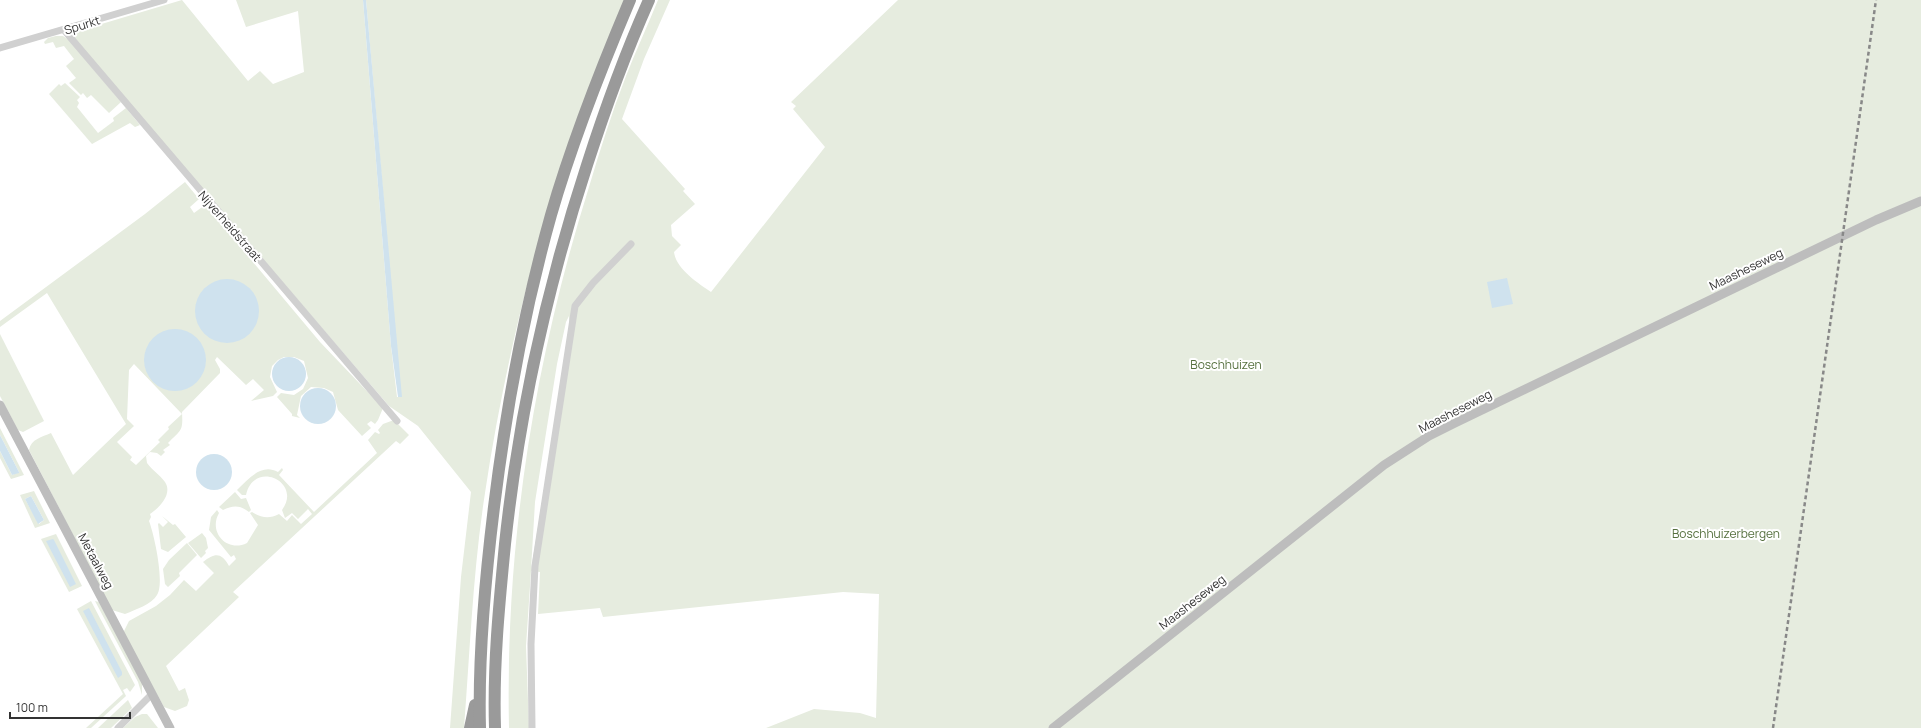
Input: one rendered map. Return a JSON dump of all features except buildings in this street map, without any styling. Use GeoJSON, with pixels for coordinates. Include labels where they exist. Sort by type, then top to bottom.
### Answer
{"type":"FeatureCollection","features":[{"type":"Feature","properties":{"kind":"highway"},"geometry":{"type":"LineString","coordinates":[[480,728],[480,676],[488,552],[501,454],[530,299],[552,214],[594,86],[630,0]]}},
{"type":"Feature","properties":{"kind":"highway"},"geometry":{"type":"LineString","coordinates":[[495,728],[497,628],[501,578],[517,445],[525,397],[544,309],[569,220],[609,97],[649,0]]}},
{"type":"Feature","properties":{"kind":"highway"},"geometry":{"type":"LineString","coordinates":[[470,728],[480,676]]}},
{"type":"Feature","properties":{"kind":"main road","name":"Maasheseweg"},"geometry":{"type":"LineString","coordinates":[[1053,728],[1377,470],[1412,446],[1455,423],[1876,220],[1921,201]]}},
{"type":"Feature","properties":{"kind":"main road","name":"Metaalweg"},"geometry":{"type":"LineString","coordinates":[[0,405],[170,728]]}},
{"type":"Feature","properties":{"kind":"street","name":"Spurkt"},"geometry":{"type":"LineString","coordinates":[[0,48],[164,0]]}},
{"type":"Feature","properties":{"kind":"street","name":"Nijverheidstraat"},"geometry":{"type":"LineString","coordinates":[[64,30],[397,420]]}},
{"type":"Feature","properties":{"kind":"street"},"geometry":{"type":"LineString","coordinates":[[532,728],[531,644],[535,566],[575,306],[593,283],[631,244]]}},
{"type":"Feature","properties":{"kind":"street"},"geometry":{"type":"LineString","coordinates":[[118,728],[152,694]]}},
{"type":"Feature","properties":{"kind":"green space"},"geometry":{"type":"Polygon","coordinates":[[[182,0],[248,81],[260,71],[273,84],[304,72],[298,11],[246,27],[236,0],[363,0],[391,346],[397,397],[401,397],[366,0],[624,0],[531,270],[517,325],[499,409],[481,522],[464,728],[450,728],[461,577],[471,492],[418,426],[389,406],[72,37],[72,33],[182,0]]]}},
{"type":"Feature","properties":{"kind":"green space","name":"Boschhuizen"},"geometry":{"type":"Polygon","coordinates":[[[658,0],[670,0],[644,59],[622,119],[685,189],[683,191],[695,204],[671,225],[672,236],[681,245],[674,252],[683,270],[711,292],[825,147],[793,109],[796,106],[791,102],[898,0],[1921,0],[1921,728],[766,728],[814,709],[860,713],[876,718],[879,594],[843,592],[603,617],[600,608],[538,614],[540,572],[531,571],[526,646],[529,728],[509,728],[509,659],[512,590],[518,522],[538,387],[553,319],[570,253],[597,159],[621,90],[658,0]],[[569,316],[566,322],[557,364],[535,502],[531,570],[569,333],[569,316]]]}},
{"type":"Feature","properties":{"kind":"green space"},"geometry":{"type":"Polygon","coordinates":[[[63,36],[69,40],[121,102],[109,113],[91,95],[87,98],[83,93],[81,95],[69,83],[76,78],[66,66],[74,59],[64,46],[56,48],[53,42],[45,44],[44,42],[48,38],[63,36]]]}},
{"type":"Feature","properties":{"kind":"green space"},"geometry":{"type":"Polygon","coordinates":[[[65,83],[80,97],[77,100],[79,103],[77,107],[98,133],[114,121],[113,118],[126,108],[140,125],[135,127],[130,123],[92,144],[49,94],[59,84],[61,86],[65,83]]]}},
{"type":"Feature","properties":{"kind":"green space"},"geometry":{"type":"Polygon","coordinates":[[[185,182],[199,199],[190,207],[194,213],[205,205],[320,342],[383,408],[375,424],[371,421],[367,424],[371,428],[362,436],[338,410],[333,392],[324,388],[311,387],[301,396],[297,415],[300,418],[292,416],[292,414],[277,397],[281,393],[294,395],[303,389],[308,378],[304,361],[294,357],[284,357],[278,360],[272,366],[270,377],[277,392],[273,396],[251,401],[264,390],[253,379],[246,385],[217,357],[215,360],[220,369],[220,373],[182,412],[182,423],[182,426],[181,429],[168,443],[170,445],[163,450],[165,452],[161,456],[157,453],[150,452],[146,456],[147,463],[163,479],[167,487],[164,500],[150,514],[151,517],[149,521],[158,558],[160,580],[159,589],[155,598],[151,601],[125,614],[112,610],[29,450],[34,441],[51,433],[73,475],[126,424],[47,293],[0,327],[0,321],[145,214],[185,182]],[[134,364],[129,370],[127,419],[134,426],[117,442],[132,457],[130,460],[136,465],[160,442],[158,440],[169,429],[168,427],[182,414],[134,364]]]}},
{"type":"Feature","properties":{"kind":"green space"},"geometry":{"type":"Polygon","coordinates":[[[0,334],[44,421],[23,432],[18,430],[0,396],[0,334]]]}},
{"type":"Feature","properties":{"kind":"green space"},"geometry":{"type":"Polygon","coordinates":[[[394,420],[409,435],[400,444],[396,441],[233,592],[239,597],[166,666],[179,691],[185,688],[189,700],[187,706],[175,711],[164,707],[123,633],[129,621],[156,606],[170,595],[184,580],[196,591],[214,573],[203,562],[207,559],[218,555],[226,561],[229,566],[236,559],[234,555],[231,557],[209,530],[211,517],[217,510],[219,513],[216,520],[218,533],[221,539],[226,543],[233,545],[247,543],[258,525],[250,513],[252,512],[259,516],[266,517],[272,517],[279,514],[287,521],[292,515],[301,524],[312,514],[308,509],[298,519],[292,513],[285,518],[282,510],[287,500],[286,491],[282,483],[275,478],[258,478],[251,484],[246,495],[242,495],[237,490],[251,477],[261,471],[266,469],[278,472],[282,468],[283,470],[279,475],[314,512],[377,453],[368,440],[375,432],[380,433],[378,430],[383,424],[394,420]]]}},
{"type":"Feature","properties":{"kind":"green space"},"geometry":{"type":"Polygon","coordinates":[[[0,428],[24,475],[11,479],[0,458],[0,451],[12,475],[19,472],[0,435],[0,428]]]}},
{"type":"Feature","properties":{"kind":"green space"},"geometry":{"type":"Polygon","coordinates":[[[34,491],[50,523],[35,528],[20,495],[34,491]],[[31,496],[25,499],[39,524],[44,520],[31,496]]]}},
{"type":"Feature","properties":{"kind":"green space"},"geometry":{"type":"Polygon","coordinates":[[[235,492],[241,499],[246,498],[251,510],[249,512],[239,507],[230,507],[223,510],[219,507],[235,492]]]}},
{"type":"Feature","properties":{"kind":"green space"},"geometry":{"type":"Polygon","coordinates":[[[162,516],[173,525],[175,524],[186,537],[168,552],[161,549],[158,524],[159,523],[163,527],[168,522],[162,516]]]}},
{"type":"Feature","properties":{"kind":"green space"},"geometry":{"type":"Polygon","coordinates":[[[202,533],[206,538],[208,548],[205,551],[206,553],[201,558],[188,543],[202,533]]]}},
{"type":"Feature","properties":{"kind":"green space"},"geometry":{"type":"Polygon","coordinates":[[[56,534],[82,586],[69,592],[41,539],[56,534]]]}},
{"type":"Feature","properties":{"kind":"green space"},"geometry":{"type":"Polygon","coordinates":[[[187,543],[197,555],[179,573],[180,576],[168,587],[165,584],[163,569],[169,560],[187,543]]]}},
{"type":"Feature","properties":{"kind":"green space"},"geometry":{"type":"Polygon","coordinates":[[[91,601],[135,685],[130,692],[127,688],[123,690],[126,696],[91,728],[86,728],[123,694],[77,609],[91,601]]]}},
{"type":"Feature","properties":{"kind":"green space"},"geometry":{"type":"Polygon","coordinates":[[[95,601],[99,602],[142,683],[142,695],[138,682],[95,601]]]}},
{"type":"Feature","properties":{"kind":"green space"},"geometry":{"type":"Polygon","coordinates":[[[128,700],[132,708],[111,728],[98,728],[128,700]]]}},
{"type":"Feature","properties":{"kind":"green space"},"geometry":{"type":"Polygon","coordinates":[[[142,714],[147,714],[158,728],[123,728],[135,717],[142,714]]]}},
{"type":"Feature","properties":{"kind":"water"},"geometry":{"type":"Polygon","coordinates":[[[363,0],[366,0],[402,397],[398,397],[391,346],[363,0]]]}},
{"type":"Feature","properties":{"kind":"water"},"geometry":{"type":"Polygon","coordinates":[[[1507,278],[1513,304],[1492,308],[1487,282],[1507,278]]]}},
{"type":"Feature","properties":{"kind":"water"},"geometry":{"type":"Polygon","coordinates":[[[221,279],[233,279],[250,288],[257,299],[259,311],[257,323],[250,334],[233,343],[221,343],[209,338],[200,329],[195,317],[195,305],[200,293],[209,284],[221,279]]]}},
{"type":"Feature","properties":{"kind":"water"},"geometry":{"type":"Polygon","coordinates":[[[169,329],[181,329],[197,338],[204,348],[206,360],[204,372],[197,382],[181,391],[169,391],[158,386],[149,377],[144,366],[144,354],[149,343],[158,334],[169,329]]]}},
{"type":"Feature","properties":{"kind":"water"},"geometry":{"type":"Polygon","coordinates":[[[292,357],[299,359],[304,364],[306,374],[304,384],[299,389],[286,391],[279,389],[274,384],[272,371],[274,364],[279,359],[292,357]]]}},
{"type":"Feature","properties":{"kind":"water"},"geometry":{"type":"Polygon","coordinates":[[[318,388],[328,391],[333,396],[336,406],[333,416],[328,421],[318,424],[308,421],[303,416],[300,406],[303,396],[308,391],[318,388]]]}},
{"type":"Feature","properties":{"kind":"water"},"geometry":{"type":"Polygon","coordinates":[[[0,435],[19,473],[12,475],[0,451],[0,435]]]}},
{"type":"Feature","properties":{"kind":"water"},"geometry":{"type":"Polygon","coordinates":[[[218,454],[227,459],[231,465],[231,479],[227,485],[218,490],[210,490],[201,485],[197,479],[196,468],[201,459],[207,455],[218,454]]]}},
{"type":"Feature","properties":{"kind":"water"},"geometry":{"type":"Polygon","coordinates":[[[31,496],[44,520],[38,524],[25,499],[31,496]]]}},
{"type":"Feature","properties":{"kind":"water"},"geometry":{"type":"Polygon","coordinates":[[[53,539],[76,584],[70,587],[46,541],[53,539]]]}},
{"type":"Feature","properties":{"kind":"water"},"geometry":{"type":"Polygon","coordinates":[[[89,608],[122,672],[122,675],[118,678],[83,611],[89,608]]]}},
{"type":"Feature","properties":{"kind":"railway"},"geometry":{"type":"LineString","coordinates":[[1773,728],[1876,0]]}},
{"type":"Feature","properties":{"kind":"park label","name":"Boschhuizerbergen"},"geometry":{"type":"Point","coordinates":[1726,533]}}]}
